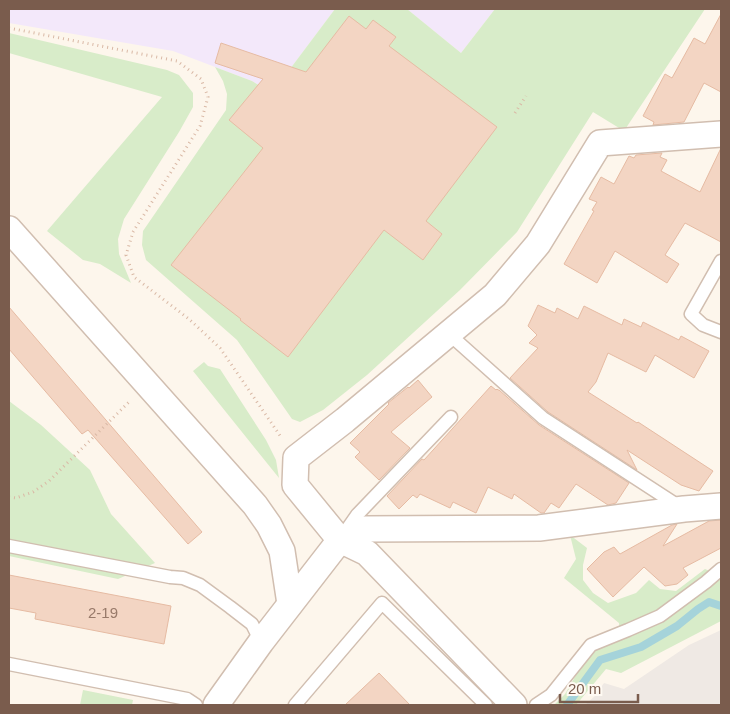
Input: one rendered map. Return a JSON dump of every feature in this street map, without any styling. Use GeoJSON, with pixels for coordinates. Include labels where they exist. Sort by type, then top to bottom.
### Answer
{"type":"FeatureCollection","features":[{"type":"Feature","properties":{"kind":"street"},"geometry":{"type":"LineString","coordinates":[[514,705],[367,553],[340,540],[295,485],[296,458],[346,420],[495,295],[538,244],[600,143],[721,134]]}},
{"type":"Feature","properties":{"kind":"street"},"geometry":{"type":"LineString","coordinates":[[9,229],[254,504],[270,525],[282,551],[290,604]]}},
{"type":"Feature","properties":{"kind":"street"},"geometry":{"type":"LineString","coordinates":[[216,705],[260,642],[340,540],[365,529],[539,528],[721,506]]}},
{"type":"Feature","properties":{"kind":"lane"},"geometry":{"type":"LineString","coordinates":[[721,261],[691,314],[703,324],[721,332]]}},
{"type":"Feature","properties":{"kind":"lane"},"geometry":{"type":"LineString","coordinates":[[448,334],[543,418],[684,509]]}},
{"type":"Feature","properties":{"kind":"lane"},"geometry":{"type":"LineString","coordinates":[[340,540],[356,515],[451,417]]}},
{"type":"Feature","properties":{"kind":"lane"},"geometry":{"type":"LineString","coordinates":[[9,546],[183,578],[200,585],[252,624],[260,642]]}},
{"type":"Feature","properties":{"kind":"lane"},"geometry":{"type":"LineString","coordinates":[[536,705],[551,695],[591,645],[660,616],[706,582],[721,568]]}},
{"type":"Feature","properties":{"kind":"lane"},"geometry":{"type":"LineString","coordinates":[[295,705],[382,603],[486,705]]}},
{"type":"Feature","properties":{"kind":"lane"},"geometry":{"type":"LineString","coordinates":[[9,664],[187,699],[196,705]]}},
{"type":"Feature","properties":{"kind":"path"},"geometry":{"type":"LineString","coordinates":[[9,28],[177,61],[201,79],[208,97],[200,126],[133,232],[126,255],[134,277],[189,319],[220,348],[296,458]]}},
{"type":"Feature","properties":{"kind":"path"},"geometry":{"type":"LineString","coordinates":[[515,113],[526,96]]}},
{"type":"Feature","properties":{"kind":"path"},"geometry":{"type":"LineString","coordinates":[[9,497],[16,498],[33,492],[49,481],[148,384]]}},
{"type":"Feature","properties":{"kind":"shaded area"},"geometry":{"type":"Polygon","coordinates":[[[9,9],[335,9],[272,93],[252,81],[173,51],[9,23],[9,9]]]}},
{"type":"Feature","properties":{"kind":"shaded area"},"geometry":{"type":"Polygon","coordinates":[[[407,9],[495,9],[461,53],[407,9]]]}},
{"type":"Feature","properties":{"kind":"shaded area"},"geometry":{"type":"Polygon","coordinates":[[[721,630],[721,705],[585,705],[595,696],[604,683],[624,689],[689,645],[721,630]]]}},
{"type":"Feature","properties":{"kind":"green space"},"geometry":{"type":"Polygon","coordinates":[[[335,9],[407,9],[461,53],[495,9],[705,9],[624,131],[593,112],[517,232],[460,290],[367,375],[323,410],[300,422],[292,419],[237,340],[146,260],[142,245],[143,231],[226,110],[227,94],[223,81],[215,67],[252,81],[272,93],[335,9]]]}},
{"type":"Feature","properties":{"kind":"green space"},"geometry":{"type":"Polygon","coordinates":[[[9,33],[167,70],[179,75],[193,93],[193,107],[124,219],[118,239],[119,254],[131,283],[100,264],[83,260],[47,231],[162,97],[9,53],[9,33]]]}},
{"type":"Feature","properties":{"kind":"green space"},"geometry":{"type":"Polygon","coordinates":[[[204,362],[208,366],[220,369],[266,440],[276,460],[279,478],[193,371],[204,362]]]}},
{"type":"Feature","properties":{"kind":"green space"},"geometry":{"type":"Polygon","coordinates":[[[9,401],[41,425],[90,470],[111,514],[155,563],[118,579],[9,556],[9,401]]]}},
{"type":"Feature","properties":{"kind":"green space"},"geometry":{"type":"Polygon","coordinates":[[[570,535],[587,548],[583,565],[583,580],[593,593],[608,603],[636,593],[649,580],[660,589],[676,591],[705,569],[712,572],[721,565],[721,621],[621,673],[606,669],[576,705],[554,705],[565,694],[586,658],[601,645],[620,639],[619,623],[564,578],[576,559],[570,535]]]}},
{"type":"Feature","properties":{"kind":"green space"},"geometry":{"type":"Polygon","coordinates":[[[83,690],[133,700],[132,705],[80,705],[83,690]]]}},
{"type":"Feature","properties":{"kind":"building"},"geometry":{"type":"Polygon","coordinates":[[[721,14],[721,92],[704,83],[684,122],[653,125],[654,122],[643,116],[665,74],[672,78],[694,38],[705,44],[721,14]]]}},
{"type":"Feature","properties":{"kind":"building"},"geometry":{"type":"Polygon","coordinates":[[[349,16],[366,29],[373,20],[396,37],[389,46],[497,127],[426,221],[442,234],[423,260],[384,230],[288,357],[171,265],[263,148],[229,120],[263,79],[215,63],[221,43],[306,72],[349,16]]]}},
{"type":"Feature","properties":{"kind":"building"},"geometry":{"type":"Polygon","coordinates":[[[721,148],[721,242],[685,223],[665,255],[679,264],[667,283],[615,251],[597,283],[564,264],[594,211],[592,210],[597,202],[589,199],[601,177],[614,184],[629,156],[634,158],[636,155],[662,153],[660,157],[667,160],[661,171],[700,192],[721,148]]]}},
{"type":"Feature","properties":{"kind":"building"},"geometry":{"type":"Polygon","coordinates":[[[538,305],[555,313],[557,308],[578,319],[584,306],[622,325],[624,319],[641,327],[643,322],[679,340],[681,336],[709,351],[694,378],[655,355],[646,372],[608,353],[596,382],[588,392],[713,471],[699,491],[681,485],[627,450],[637,470],[548,412],[510,378],[538,348],[529,343],[537,335],[528,326],[538,305]]]}},
{"type":"Feature","properties":{"kind":"building"},"geometry":{"type":"Polygon","coordinates":[[[9,307],[202,532],[188,544],[88,430],[82,434],[9,349],[9,307]]]}},
{"type":"Feature","properties":{"kind":"building"},"geometry":{"type":"Polygon","coordinates":[[[418,380],[432,397],[391,432],[410,448],[379,480],[355,457],[360,452],[350,443],[388,403],[418,380]]]}},
{"type":"Feature","properties":{"kind":"building"},"geometry":{"type":"Polygon","coordinates":[[[491,386],[499,390],[539,425],[629,483],[616,503],[608,505],[576,484],[559,508],[551,503],[544,513],[541,513],[514,494],[512,499],[488,487],[476,513],[453,502],[450,508],[420,494],[417,498],[413,495],[399,509],[387,496],[422,459],[424,460],[491,386]]]}},
{"type":"Feature","properties":{"kind":"building"},"geometry":{"type":"Polygon","coordinates":[[[721,520],[721,548],[683,568],[688,575],[677,584],[665,586],[644,567],[613,597],[587,569],[604,552],[614,547],[620,554],[672,525],[677,524],[663,546],[709,521],[721,520]]]}},
{"type":"Feature","properties":{"kind":"building"},"geometry":{"type":"Polygon","coordinates":[[[9,575],[171,606],[164,644],[35,619],[36,613],[9,608],[9,575]]]}},
{"type":"Feature","properties":{"kind":"building"},"geometry":{"type":"Polygon","coordinates":[[[379,673],[410,705],[345,705],[379,673]]]}},
{"type":"Feature","properties":{"kind":"waterway"},"geometry":{"type":"LineString","coordinates":[[567,705],[600,660],[641,647],[677,626],[709,602],[721,606]]}}]}
